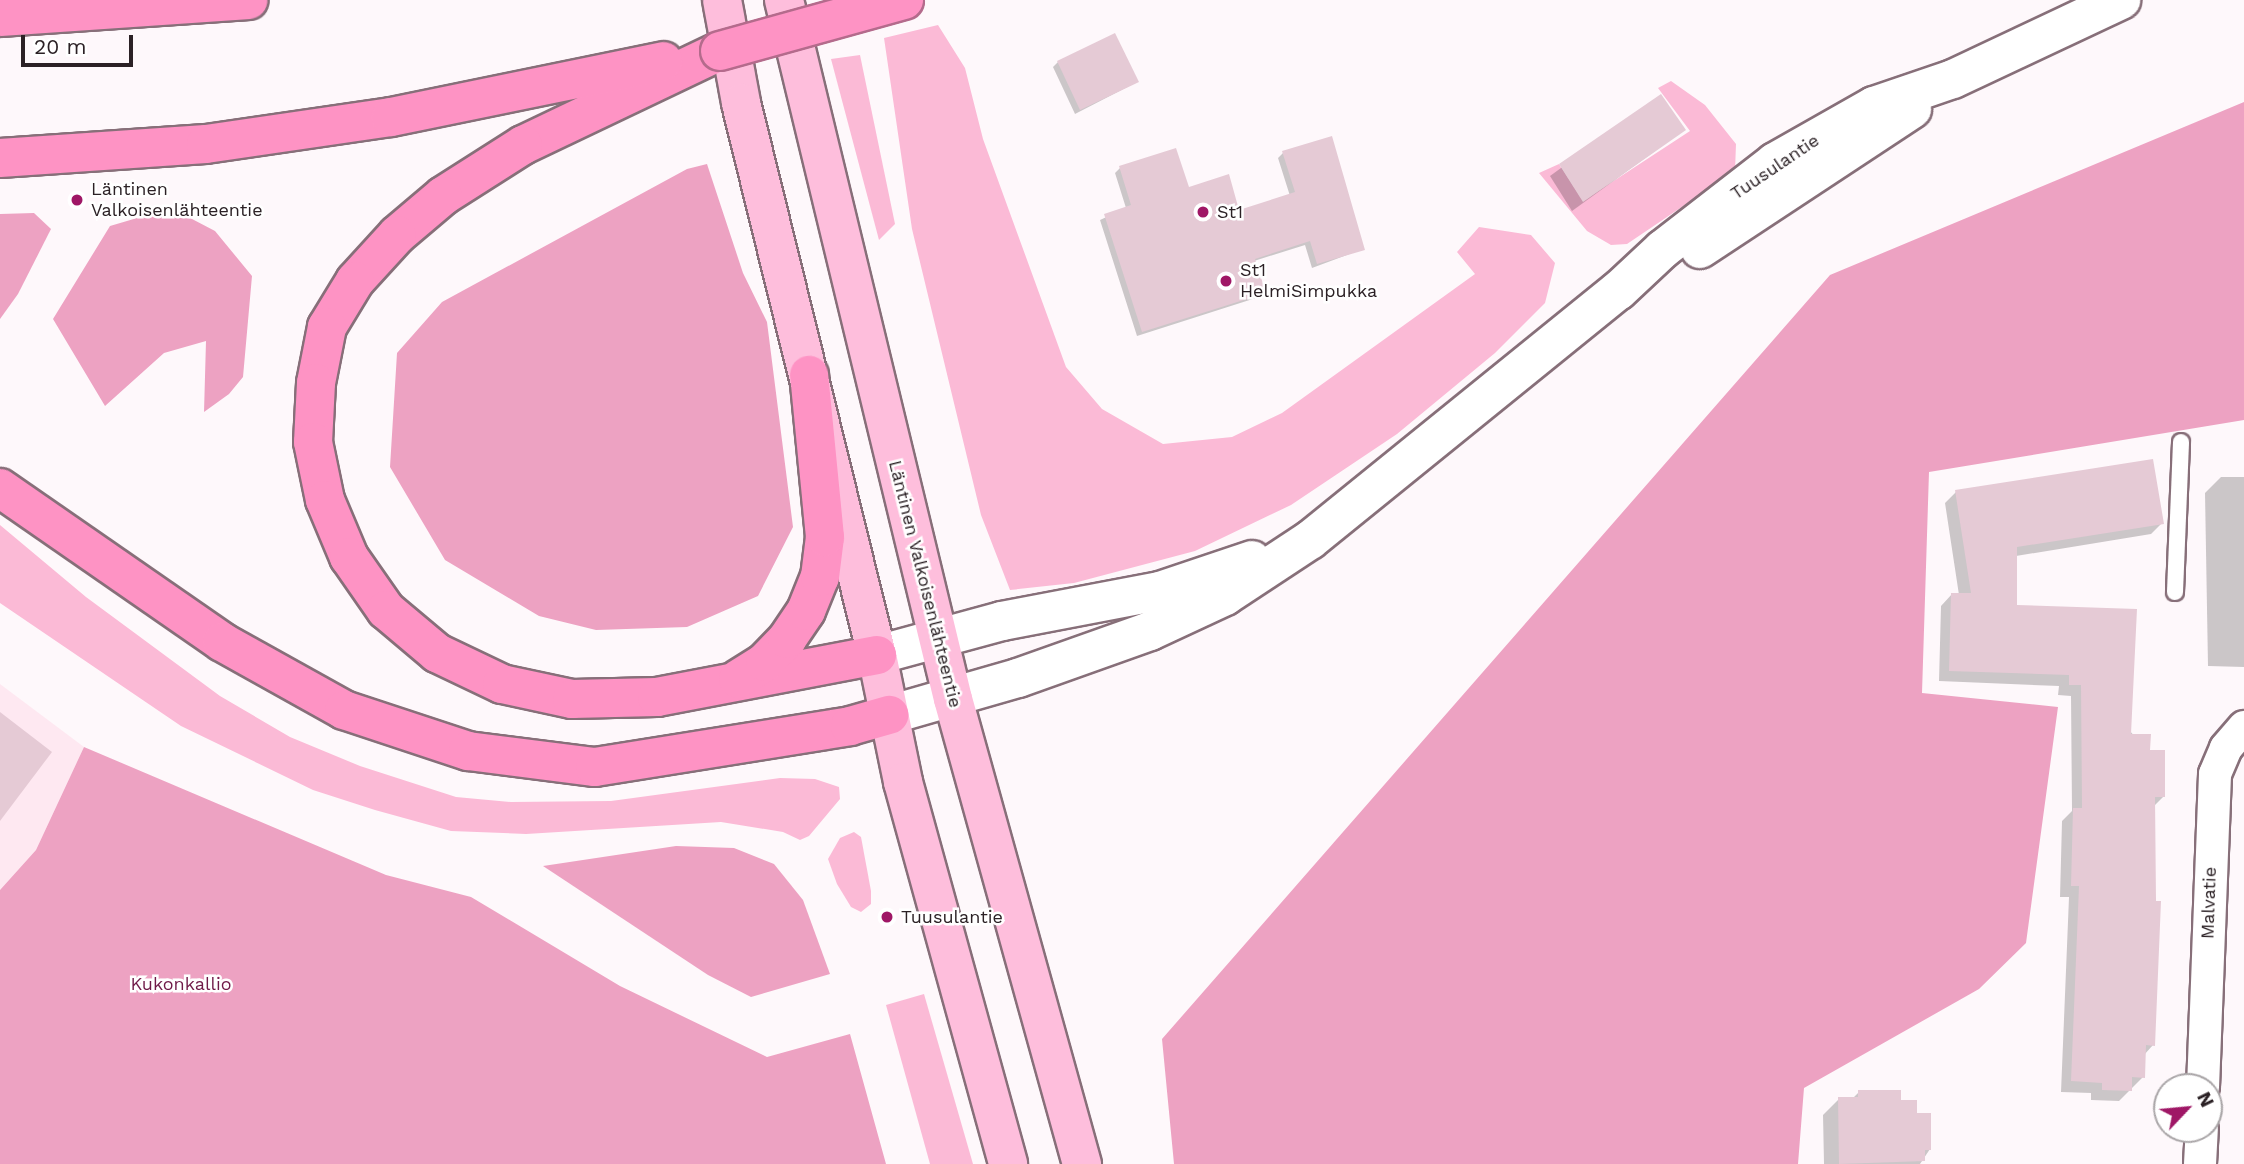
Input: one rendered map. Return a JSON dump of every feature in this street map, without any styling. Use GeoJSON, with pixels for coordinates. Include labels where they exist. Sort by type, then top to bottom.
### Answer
{"type":"FeatureCollection","features":[{"type":"Feature","properties":{"kind":"highway"},"geometry":{"type":"LineString","coordinates":[[0,17],[248,0]]}},
{"type":"Feature","properties":{"kind":"highway"},"geometry":{"type":"LineString","coordinates":[[0,158],[206,144],[630,80],[720,51],[904,0]]}},
{"type":"Feature","properties":{"kind":"highway"},"geometry":{"type":"LineString","coordinates":[[630,80],[443,197],[397,235],[355,281],[327,327],[316,383],[313,442],[325,499],[349,557],[386,610],[437,653],[502,684],[572,699],[657,697],[877,655]]}},
{"type":"Feature","properties":{"kind":"highway"},"geometry":{"type":"LineString","coordinates":[[732,683],[765,662],[787,639],[806,611],[820,577],[825,537],[809,375]]}},
{"type":"Feature","properties":{"kind":"highway"},"geometry":{"type":"LineString","coordinates":[[0,488],[234,649],[344,710],[468,751],[594,767],[850,726],[889,715]]}},
{"type":"Feature","properties":{"kind":"main road"},"geometry":{"type":"LineString","coordinates":[[722,0],[741,103],[877,655],[903,782],[1008,1164]]}},
{"type":"Feature","properties":{"kind":"main road","name":"Läntinen Valkoisenlähteentie"},"geometry":{"type":"LineString","coordinates":[[784,0],[953,699],[1082,1164]]}},
{"type":"Feature","properties":{"kind":"main road","name":"Tuusulantie"},"geometry":{"type":"LineString","coordinates":[[889,715],[953,699],[1150,631],[1225,596],[1310,540],[1618,290],[1715,240],[1953,79],[2122,0]]}},
{"type":"Feature","properties":{"kind":"main road","name":"Tuusulantie"},"geometry":{"type":"LineString","coordinates":[[877,655],[1002,621],[1160,591],[1310,540]]}},
{"type":"Feature","properties":{"kind":"street","name":"Malvatie"},"geometry":{"type":"LineString","coordinates":[[2204,1073],[2215,774],[2226,748],[2244,727]]}},
{"type":"Feature","properties":{"kind":"street"},"geometry":{"type":"LineString","coordinates":[[2200,1164],[2201,1143]]}},
{"type":"Feature","properties":{"kind":"lane"},"geometry":{"type":"LineString","coordinates":[[2175,592],[2181,442]]}},
{"type":"Feature","properties":{"kind":"shaded area"},"geometry":{"type":"Polygon","coordinates":[[[938,25],[965,68],[983,139],[1066,367],[1102,409],[1163,444],[1232,437],[1282,413],[1475,274],[1457,252],[1479,227],[1531,235],[1555,263],[1545,303],[1495,353],[1397,434],[1291,505],[1195,551],[1074,583],[1010,590],[981,515],[912,229],[884,38],[938,25]]]}},
{"type":"Feature","properties":{"kind":"shaded area"},"geometry":{"type":"Polygon","coordinates":[[[860,55],[895,224],[879,240],[831,59],[860,55]]]}},
{"type":"Feature","properties":{"kind":"shaded area"},"geometry":{"type":"Polygon","coordinates":[[[1671,81],[1705,105],[1736,144],[1735,171],[1627,244],[1611,245],[1587,231],[1539,173],[1559,164],[1583,201],[1690,131],[1658,88],[1671,81]]]}},
{"type":"Feature","properties":{"kind":"shaded area"},"geometry":{"type":"Polygon","coordinates":[[[0,525],[86,597],[220,696],[290,737],[360,766],[456,797],[511,802],[611,801],[780,778],[815,779],[839,787],[840,799],[809,836],[800,840],[783,832],[721,822],[526,834],[451,831],[313,790],[181,726],[0,603],[0,525]]]}},
{"type":"Feature","properties":{"kind":"shaded area"},"geometry":{"type":"Polygon","coordinates":[[[0,684],[84,747],[36,850],[0,890],[0,684]]]}},
{"type":"Feature","properties":{"kind":"shaded area"},"geometry":{"type":"Polygon","coordinates":[[[854,832],[861,837],[871,891],[871,904],[861,912],[851,907],[837,884],[828,859],[840,838],[854,832]]]}},
{"type":"Feature","properties":{"kind":"shaded area"},"geometry":{"type":"Polygon","coordinates":[[[924,994],[973,1164],[930,1164],[886,1005],[924,994]]]}},
{"type":"Feature","properties":{"kind":"green space"},"geometry":{"type":"Polygon","coordinates":[[[2244,102],[2244,420],[1929,472],[1922,693],[2058,707],[2026,943],[1979,989],[1804,1088],[1798,1164],[1174,1164],[1162,1039],[1830,275],[2244,102]]]}},
{"type":"Feature","properties":{"kind":"green space"},"geometry":{"type":"Polygon","coordinates":[[[707,164],[743,273],[767,322],[793,527],[758,596],[687,627],[596,630],[539,616],[445,560],[390,467],[397,353],[442,302],[687,169],[707,164]]]}},
{"type":"Feature","properties":{"kind":"green space"},"geometry":{"type":"Polygon","coordinates":[[[171,208],[215,231],[252,276],[243,377],[229,394],[204,412],[206,341],[164,353],[105,406],[53,319],[110,226],[171,208]]]}},
{"type":"Feature","properties":{"kind":"green space"},"geometry":{"type":"Polygon","coordinates":[[[34,213],[51,229],[18,294],[0,319],[0,214],[34,213]]]}},
{"type":"Feature","properties":{"kind":"green space","name":"Kukonkallio"},"geometry":{"type":"Polygon","coordinates":[[[84,747],[386,875],[471,897],[620,986],[767,1057],[850,1034],[886,1164],[0,1164],[0,890],[36,850],[84,747]]]}},
{"type":"Feature","properties":{"kind":"green space"},"geometry":{"type":"Polygon","coordinates":[[[676,846],[734,848],[774,864],[803,900],[830,974],[751,997],[708,975],[543,866],[676,846]]]}},
{"type":"Feature","properties":{"kind":"building"},"geometry":{"type":"Polygon","coordinates":[[[1115,33],[1139,82],[1080,110],[1057,61],[1115,33]]]}},
{"type":"Feature","properties":{"kind":"building"},"geometry":{"type":"Polygon","coordinates":[[[1661,94],[1686,130],[1583,202],[1559,164],[1661,94]]]}},
{"type":"Feature","properties":{"kind":"building"},"geometry":{"type":"Polygon","coordinates":[[[1332,136],[1365,250],[1317,264],[1310,241],[1255,259],[1266,293],[1142,332],[1104,214],[1131,205],[1119,166],[1176,148],[1189,187],[1229,174],[1239,210],[1295,192],[1282,151],[1332,136]]]}},
{"type":"Feature","properties":{"kind":"building"},"geometry":{"type":"Polygon","coordinates":[[[2153,459],[2164,524],[2017,547],[2017,605],[2137,609],[2131,734],[2151,734],[2150,750],[2165,750],[2165,797],[2155,797],[2156,901],[2161,901],[2155,1046],[2146,1045],[2145,1078],[2132,1077],[2132,1091],[2102,1090],[2102,1083],[2071,1081],[2079,886],[2071,886],[2073,808],[2082,808],[2081,685],[2069,685],[2069,675],[1949,671],[1951,593],[1971,593],[1955,490],[2153,459]]]}},
{"type":"Feature","properties":{"kind":"building"},"geometry":{"type":"Polygon","coordinates":[[[0,712],[52,752],[0,821],[0,712]]]}},
{"type":"Feature","properties":{"kind":"building"},"geometry":{"type":"Polygon","coordinates":[[[1858,1090],[1901,1090],[1901,1100],[1917,1100],[1917,1113],[1931,1113],[1931,1150],[1925,1150],[1925,1161],[1839,1164],[1838,1097],[1858,1097],[1858,1090]]]}},
{"type":"Feature","properties":{"kind":"place","name":"Läntinen Valkoisenlähteentie"},"geometry":{"type":"Point","coordinates":[77,200]}},
{"type":"Feature","properties":{"kind":"place","name":"St1"},"geometry":{"type":"Point","coordinates":[1203,212]}},
{"type":"Feature","properties":{"kind":"place","name":"St1 HelmiSimpukka"},"geometry":{"type":"Point","coordinates":[1226,281]}},
{"type":"Feature","properties":{"kind":"place","name":"Tuusulantie"},"geometry":{"type":"Point","coordinates":[887,917]}}]}
